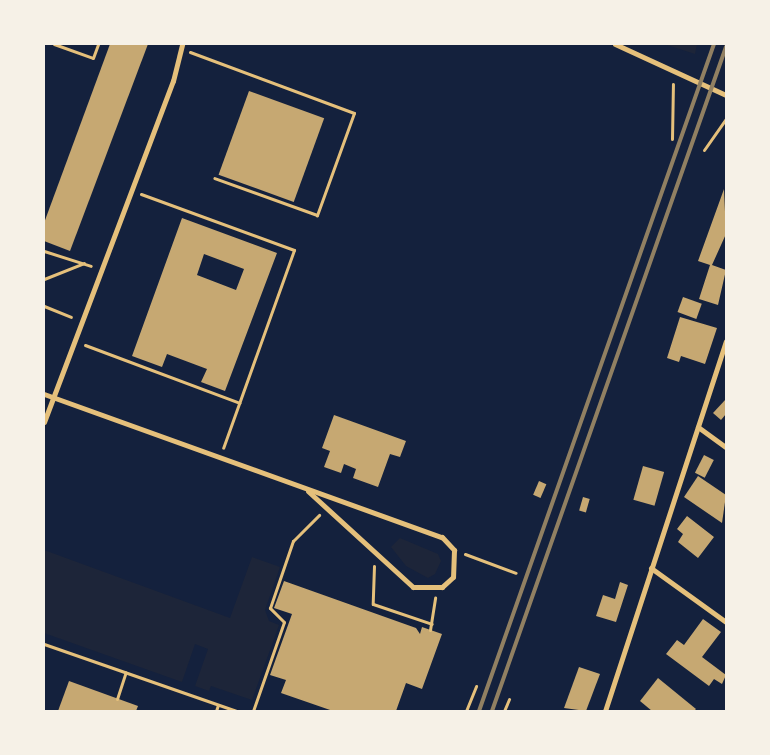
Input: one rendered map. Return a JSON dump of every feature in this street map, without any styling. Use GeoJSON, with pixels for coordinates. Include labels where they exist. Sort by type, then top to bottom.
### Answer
{"type":"FeatureCollection","features":[{"type":"Feature","properties":{"kind":"street"},"geometry":{"type":"LineString","coordinates":[[615,44],[673,68],[726,95]]}},
{"type":"Feature","properties":{"kind":"street"},"geometry":{"type":"LineString","coordinates":[[44,422],[101,270],[181,46]]}},
{"type":"Feature","properties":{"kind":"street"},"geometry":{"type":"LineString","coordinates":[[605,711],[726,341]]}},
{"type":"Feature","properties":{"kind":"street"},"geometry":{"type":"LineString","coordinates":[[44,394],[308,491],[442,537],[454,550],[453,577],[433,589],[413,587],[328,507],[308,491]]}},
{"type":"Feature","properties":{"kind":"street"},"geometry":{"type":"LineString","coordinates":[[698,427],[726,447]]}},
{"type":"Feature","properties":{"kind":"street"},"geometry":{"type":"LineString","coordinates":[[651,568],[726,622]]}},
{"type":"Feature","properties":{"kind":"path"},"geometry":{"type":"LineString","coordinates":[[54,44],[92,58],[98,44]]}},
{"type":"Feature","properties":{"kind":"path"},"geometry":{"type":"LineString","coordinates":[[181,46],[354,113],[317,215],[214,178]]}},
{"type":"Feature","properties":{"kind":"path"},"geometry":{"type":"LineString","coordinates":[[672,139],[673,68]]}},
{"type":"Feature","properties":{"kind":"path"},"geometry":{"type":"LineString","coordinates":[[704,150],[726,118]]}},
{"type":"Feature","properties":{"kind":"path"},"geometry":{"type":"LineString","coordinates":[[130,190],[294,250],[220,458]]}},
{"type":"Feature","properties":{"kind":"path"},"geometry":{"type":"LineString","coordinates":[[44,251],[101,270]]}},
{"type":"Feature","properties":{"kind":"path"},"geometry":{"type":"LineString","coordinates":[[44,279],[84,263]]}},
{"type":"Feature","properties":{"kind":"path"},"geometry":{"type":"LineString","coordinates":[[44,306],[81,321]]}},
{"type":"Feature","properties":{"kind":"path"},"geometry":{"type":"LineString","coordinates":[[74,341],[240,402]]}},
{"type":"Feature","properties":{"kind":"path"},"geometry":{"type":"LineString","coordinates":[[253,711],[284,622],[270,608],[293,541],[328,507]]}},
{"type":"Feature","properties":{"kind":"path"},"geometry":{"type":"LineString","coordinates":[[374,550],[374,604],[432,624]]}},
{"type":"Feature","properties":{"kind":"path"},"geometry":{"type":"LineString","coordinates":[[454,550],[516,573]]}},
{"type":"Feature","properties":{"kind":"path"},"geometry":{"type":"LineString","coordinates":[[430,630],[437,606],[433,589]]}},
{"type":"Feature","properties":{"kind":"path"},"geometry":{"type":"LineString","coordinates":[[44,644],[236,711]]}},
{"type":"Feature","properties":{"kind":"path"},"geometry":{"type":"LineString","coordinates":[[117,698],[126,672]]}},
{"type":"Feature","properties":{"kind":"path"},"geometry":{"type":"LineString","coordinates":[[466,711],[476,686]]}},
{"type":"Feature","properties":{"kind":"path"},"geometry":{"type":"LineString","coordinates":[[504,711],[509,698]]}},
{"type":"Feature","properties":{"kind":"path"},"geometry":{"type":"LineString","coordinates":[[216,711],[218,705]]}},
{"type":"Feature","properties":{"kind":"shaded area"},"geometry":{"type":"Polygon","coordinates":[[[664,44],[697,44],[695,54],[664,44]]]}},
{"type":"Feature","properties":{"kind":"shaded area"},"geometry":{"type":"Polygon","coordinates":[[[400,538],[438,554],[441,561],[435,574],[428,578],[406,566],[391,547],[400,538]]]}},
{"type":"Feature","properties":{"kind":"shaded area"},"geometry":{"type":"Polygon","coordinates":[[[44,550],[230,618],[252,557],[280,567],[265,610],[269,621],[279,625],[252,700],[211,686],[209,691],[195,686],[208,649],[195,644],[182,682],[44,633],[44,550]]]}},
{"type":"Feature","properties":{"kind":"building"},"geometry":{"type":"Polygon","coordinates":[[[110,44],[148,44],[70,251],[44,241],[44,223],[110,44]]]}},
{"type":"Feature","properties":{"kind":"building"},"geometry":{"type":"Polygon","coordinates":[[[249,91],[324,118],[294,202],[219,175],[249,91]]]}},
{"type":"Feature","properties":{"kind":"building"},"geometry":{"type":"Polygon","coordinates":[[[724,189],[726,234],[712,265],[726,270],[718,305],[699,299],[710,265],[698,261],[724,189]]]}},
{"type":"Feature","properties":{"kind":"building"},"geometry":{"type":"Polygon","coordinates":[[[182,218],[277,253],[225,391],[201,382],[207,369],[167,354],[162,367],[132,356],[182,218]],[[204,254],[197,275],[236,290],[244,269],[204,254]]]}},
{"type":"Feature","properties":{"kind":"building"},"geometry":{"type":"Polygon","coordinates":[[[683,297],[702,304],[696,319],[678,312],[683,297]]]}},
{"type":"Feature","properties":{"kind":"building"},"geometry":{"type":"Polygon","coordinates":[[[680,317],[717,328],[705,364],[681,356],[679,362],[667,358],[680,317]]]}},
{"type":"Feature","properties":{"kind":"building"},"geometry":{"type":"Polygon","coordinates":[[[726,399],[726,414],[721,420],[713,413],[726,399]]]}},
{"type":"Feature","properties":{"kind":"building"},"geometry":{"type":"Polygon","coordinates":[[[334,415],[406,441],[400,457],[390,454],[378,487],[353,478],[356,469],[344,464],[341,473],[324,467],[330,451],[322,448],[334,415]]]}},
{"type":"Feature","properties":{"kind":"building"},"geometry":{"type":"Polygon","coordinates":[[[704,455],[714,460],[705,478],[695,473],[704,455]]]}},
{"type":"Feature","properties":{"kind":"building"},"geometry":{"type":"Polygon","coordinates":[[[643,466],[664,472],[655,506],[633,500],[643,466]]]}},
{"type":"Feature","properties":{"kind":"building"},"geometry":{"type":"Polygon","coordinates":[[[698,476],[726,495],[722,523],[684,497],[698,476]]]}},
{"type":"Feature","properties":{"kind":"building"},"geometry":{"type":"Polygon","coordinates":[[[539,481],[546,484],[541,498],[533,495],[539,481]]]}},
{"type":"Feature","properties":{"kind":"building"},"geometry":{"type":"Polygon","coordinates":[[[583,497],[590,499],[586,512],[579,510],[583,497]]]}},
{"type":"Feature","properties":{"kind":"building"},"geometry":{"type":"Polygon","coordinates":[[[687,516],[714,537],[698,558],[678,542],[683,534],[677,529],[687,516]]]}},
{"type":"Feature","properties":{"kind":"building"},"geometry":{"type":"Polygon","coordinates":[[[284,581],[416,628],[420,634],[422,627],[442,634],[422,689],[406,683],[396,711],[333,711],[281,693],[286,680],[270,675],[292,614],[274,608],[284,581]]]}},
{"type":"Feature","properties":{"kind":"building"},"geometry":{"type":"Polygon","coordinates":[[[620,582],[628,585],[616,622],[596,616],[603,595],[615,599],[620,582]]]}},
{"type":"Feature","properties":{"kind":"building"},"geometry":{"type":"Polygon","coordinates":[[[703,619],[721,632],[702,657],[726,675],[722,684],[714,679],[709,686],[666,654],[677,640],[684,645],[703,619]]]}},
{"type":"Feature","properties":{"kind":"building"},"geometry":{"type":"Polygon","coordinates":[[[579,667],[600,674],[586,711],[564,708],[579,667]]]}},
{"type":"Feature","properties":{"kind":"building"},"geometry":{"type":"Polygon","coordinates":[[[658,678],[696,709],[694,711],[652,711],[640,701],[658,678]]]}},
{"type":"Feature","properties":{"kind":"building"},"geometry":{"type":"Polygon","coordinates":[[[69,681],[138,706],[136,711],[58,711],[69,681]]]}},
{"type":"Feature","properties":{"kind":"railway"},"geometry":{"type":"LineString","coordinates":[[479,711],[714,44]]}},
{"type":"Feature","properties":{"kind":"railway"},"geometry":{"type":"LineString","coordinates":[[492,711],[726,47]]}}]}
